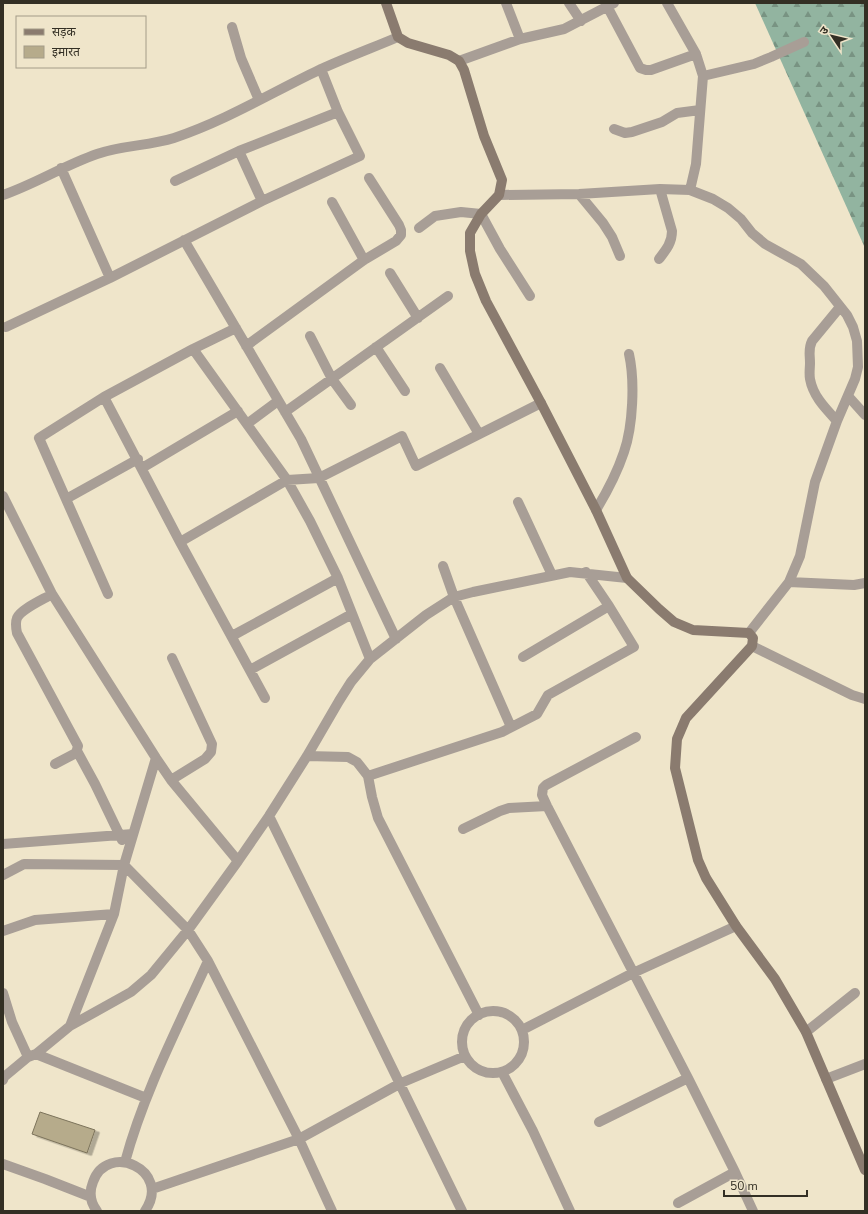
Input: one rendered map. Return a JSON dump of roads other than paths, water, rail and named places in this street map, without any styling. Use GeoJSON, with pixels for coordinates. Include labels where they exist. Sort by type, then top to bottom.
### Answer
{"type":"FeatureCollection","features":[{"type":"Feature","properties":{"kind":"street"},"geometry":{"type":"LineString","coordinates":[[386,3],[398,38],[408,43],[450,55],[459,61],[464,70],[484,136],[502,180],[499,195],[481,214],[470,233],[470,251],[475,274],[486,301],[596,510],[627,578],[659,610],[674,622],[693,630],[749,633],[753,638],[752,646],[686,718],[676,739],[675,768],[698,860],[706,878],[736,926],[775,979],[806,1032],[864,1167]]}},
{"type":"Feature","properties":{"kind":"street"},"geometry":{"type":"LineString","coordinates":[[506,3],[520,39]]}},
{"type":"Feature","properties":{"kind":"street"},"geometry":{"type":"LineString","coordinates":[[569,3],[581,20]]}},
{"type":"Feature","properties":{"kind":"street"},"geometry":{"type":"LineString","coordinates":[[667,3],[696,54],[703,76],[696,164],[690,190]]}},
{"type":"Feature","properties":{"kind":"street"},"geometry":{"type":"LineString","coordinates":[[459,61],[520,39],[564,29],[611,5],[640,68],[651,70],[696,54]]}},
{"type":"Feature","properties":{"kind":"street"},"geometry":{"type":"LineString","coordinates":[[232,27],[241,58],[260,100]]}},
{"type":"Feature","properties":{"kind":"street"},"geometry":{"type":"LineString","coordinates":[[3,195],[60,168],[98,153],[118,148],[146,145],[174,138],[260,100],[321,69],[398,38]]}},
{"type":"Feature","properties":{"kind":"street"},"geometry":{"type":"LineString","coordinates":[[703,76],[754,64],[804,42]]}},
{"type":"Feature","properties":{"kind":"street"},"geometry":{"type":"LineString","coordinates":[[6,328],[110,278],[262,201],[360,156],[338,112],[321,69]]}},
{"type":"Feature","properties":{"kind":"street"},"geometry":{"type":"LineString","coordinates":[[614,129],[625,133],[632,132],[662,122],[677,113],[700,110]]}},
{"type":"Feature","properties":{"kind":"street"},"geometry":{"type":"LineString","coordinates":[[175,181],[239,151],[338,112]]}},
{"type":"Feature","properties":{"kind":"street"},"geometry":{"type":"LineString","coordinates":[[239,151],[262,201]]}},
{"type":"Feature","properties":{"kind":"street"},"geometry":{"type":"LineString","coordinates":[[60,168],[110,278]]}},
{"type":"Feature","properties":{"kind":"street"},"geometry":{"type":"LineString","coordinates":[[246,346],[364,260],[396,241],[401,235],[401,230],[369,178]]}},
{"type":"Feature","properties":{"kind":"street"},"geometry":{"type":"LineString","coordinates":[[499,195],[579,194],[660,189],[690,190],[713,199],[728,208],[741,219],[752,233],[766,244],[801,264],[814,276],[840,307],[853,327],[857,341],[858,367],[855,379],[837,421],[815,482],[800,556],[789,582],[749,633]]}},
{"type":"Feature","properties":{"kind":"street"},"geometry":{"type":"LineString","coordinates":[[659,260],[669,246],[672,238],[672,232],[660,189]]}},
{"type":"Feature","properties":{"kind":"street"},"geometry":{"type":"LineString","coordinates":[[579,194],[603,222],[612,237],[620,256]]}},
{"type":"Feature","properties":{"kind":"street"},"geometry":{"type":"LineString","coordinates":[[332,202],[364,260]]}},
{"type":"Feature","properties":{"kind":"street"},"geometry":{"type":"LineString","coordinates":[[420,228],[435,216],[461,212],[481,214]]}},
{"type":"Feature","properties":{"kind":"street"},"geometry":{"type":"LineString","coordinates":[[481,214],[500,249],[530,296]]}},
{"type":"Feature","properties":{"kind":"street"},"geometry":{"type":"LineString","coordinates":[[184,240],[301,439],[396,639]]}},
{"type":"Feature","properties":{"kind":"street"},"geometry":{"type":"LineString","coordinates":[[390,273],[418,318]]}},
{"type":"Feature","properties":{"kind":"street"},"geometry":{"type":"LineString","coordinates":[[285,412],[448,296]]}},
{"type":"Feature","properties":{"kind":"street"},"geometry":{"type":"LineString","coordinates":[[837,421],[823,407],[813,390],[810,377],[809,347],[812,341],[840,307]]}},
{"type":"Feature","properties":{"kind":"street"},"geometry":{"type":"LineString","coordinates":[[108,594],[39,438],[104,397],[193,349],[236,328]]}},
{"type":"Feature","properties":{"kind":"street"},"geometry":{"type":"LineString","coordinates":[[310,336],[332,379],[351,404]]}},
{"type":"Feature","properties":{"kind":"street"},"geometry":{"type":"LineString","coordinates":[[376,347],[405,391]]}},
{"type":"Feature","properties":{"kind":"street"},"geometry":{"type":"LineString","coordinates":[[193,349],[287,480],[310,521],[338,578],[370,659]]}},
{"type":"Feature","properties":{"kind":"street"},"geometry":{"type":"LineString","coordinates":[[596,510],[617,470],[625,450],[632,404],[632,368],[629,354]]}},
{"type":"Feature","properties":{"kind":"street"},"geometry":{"type":"LineString","coordinates":[[440,368],[479,434]]}},
{"type":"Feature","properties":{"kind":"street"},"geometry":{"type":"LineString","coordinates":[[848,396],[865,415]]}},
{"type":"Feature","properties":{"kind":"street"},"geometry":{"type":"LineString","coordinates":[[104,397],[180,542],[265,698]]}},
{"type":"Feature","properties":{"kind":"street"},"geometry":{"type":"LineString","coordinates":[[247,424],[278,401]]}},
{"type":"Feature","properties":{"kind":"street"},"geometry":{"type":"LineString","coordinates":[[180,542],[287,480],[319,478],[402,436],[416,466],[541,403]]}},
{"type":"Feature","properties":{"kind":"street"},"geometry":{"type":"LineString","coordinates":[[66,499],[140,464],[238,411]]}},
{"type":"Feature","properties":{"kind":"street"},"geometry":{"type":"LineString","coordinates":[[3,496],[52,594],[170,780],[238,861]]}},
{"type":"Feature","properties":{"kind":"street"},"geometry":{"type":"LineString","coordinates":[[518,502],[552,575]]}},
{"type":"Feature","properties":{"kind":"street"},"geometry":{"type":"LineString","coordinates":[[443,566],[454,597],[511,727]]}},
{"type":"Feature","properties":{"kind":"street"},"geometry":{"type":"LineString","coordinates":[[3,1077],[70,1026],[131,992],[151,975],[188,930],[238,861],[307,756],[351,682],[370,659],[426,615],[454,597],[570,572],[586,572],[627,578]]}},
{"type":"Feature","properties":{"kind":"street"},"geometry":{"type":"LineString","coordinates":[[368,776],[502,732],[537,714],[548,695],[634,647],[610,606],[586,572]]}},
{"type":"Feature","properties":{"kind":"street"},"geometry":{"type":"LineString","coordinates":[[232,636],[338,578]]}},
{"type":"Feature","properties":{"kind":"street"},"geometry":{"type":"LineString","coordinates":[[789,582],[854,585],[865,583]]}},
{"type":"Feature","properties":{"kind":"street"},"geometry":{"type":"LineString","coordinates":[[52,594],[20,613],[16,619],[18,634],[78,746],[77,750],[128,851]]}},
{"type":"Feature","properties":{"kind":"street"},"geometry":{"type":"LineString","coordinates":[[523,657],[610,606]]}},
{"type":"Feature","properties":{"kind":"street"},"geometry":{"type":"LineString","coordinates":[[250,670],[352,614]]}},
{"type":"Feature","properties":{"kind":"street"},"geometry":{"type":"LineString","coordinates":[[752,646],[852,694],[865,698]]}},
{"type":"Feature","properties":{"kind":"street"},"geometry":{"type":"LineString","coordinates":[[170,780],[206,759],[211,752],[212,744],[172,658]]}},
{"type":"Feature","properties":{"kind":"street"},"geometry":{"type":"LineString","coordinates":[[636,737],[546,785],[542,788],[542,795],[546,806],[688,1078],[753,1211]]}},
{"type":"Feature","properties":{"kind":"street"},"geometry":{"type":"LineString","coordinates":[[55,764],[72,756],[77,750]]}},
{"type":"Feature","properties":{"kind":"street"},"geometry":{"type":"LineString","coordinates":[[307,756],[348,757],[357,762],[368,776],[378,818],[479,1015]]}},
{"type":"Feature","properties":{"kind":"street"},"geometry":{"type":"LineString","coordinates":[[70,1026],[114,914],[124,865],[156,758]]}},
{"type":"Feature","properties":{"kind":"street"},"geometry":{"type":"LineString","coordinates":[[464,829],[500,810],[508,808],[546,806]]}},
{"type":"Feature","properties":{"kind":"street"},"geometry":{"type":"LineString","coordinates":[[269,816],[401,1083],[462,1211]]}},
{"type":"Feature","properties":{"kind":"street"},"geometry":{"type":"LineString","coordinates":[[3,844],[133,834]]}},
{"type":"Feature","properties":{"kind":"street"},"geometry":{"type":"LineString","coordinates":[[3,876],[24,864],[124,865],[188,930],[208,961],[299,1139],[332,1211]]}},
{"type":"Feature","properties":{"kind":"street"},"geometry":{"type":"LineString","coordinates":[[3,931],[35,920],[114,914]]}},
{"type":"Feature","properties":{"kind":"street"},"geometry":{"type":"LineString","coordinates":[[522,1030],[633,973],[736,926]]}},
{"type":"Feature","properties":{"kind":"street"},"geometry":{"type":"LineString","coordinates":[[125,1162],[146,1098],[208,961]]}},
{"type":"Feature","properties":{"kind":"street"},"geometry":{"type":"LineString","coordinates":[[3,993],[12,1022],[32,1056],[146,1098]]}},
{"type":"Feature","properties":{"kind":"street"},"geometry":{"type":"LineString","coordinates":[[806,1032],[855,994]]}},
{"type":"Feature","properties":{"kind":"street"},"geometry":{"type":"LineString","coordinates":[[488,1011],[509,1015],[517,1022],[522,1030],[524,1040],[523,1051],[519,1060],[511,1068],[493,1074],[485,1072],[477,1069],[465,1056],[463,1037],[466,1028],[471,1020],[479,1015],[488,1011]]}},
{"type":"Feature","properties":{"kind":"street"},"geometry":{"type":"LineString","coordinates":[[152,1189],[299,1139],[401,1083],[465,1056]]}},
{"type":"Feature","properties":{"kind":"street"},"geometry":{"type":"LineString","coordinates":[[826,1079],[865,1064]]}},
{"type":"Feature","properties":{"kind":"street"},"geometry":{"type":"LineString","coordinates":[[502,1072],[533,1131],[570,1211]]}},
{"type":"Feature","properties":{"kind":"street"},"geometry":{"type":"LineString","coordinates":[[599,1122],[688,1078]]}},
{"type":"Feature","properties":{"kind":"street"},"geometry":{"type":"LineString","coordinates":[[97,1211],[93,1206],[91,1197],[91,1188],[94,1179],[99,1171],[107,1165],[116,1162],[125,1162],[135,1165],[143,1171],[149,1179],[152,1189],[150,1203],[145,1211]]}},
{"type":"Feature","properties":{"kind":"street"},"geometry":{"type":"LineString","coordinates":[[3,1164],[91,1197]]}},
{"type":"Feature","properties":{"kind":"street"},"geometry":{"type":"LineString","coordinates":[[678,1203],[735,1172]]}}]}
